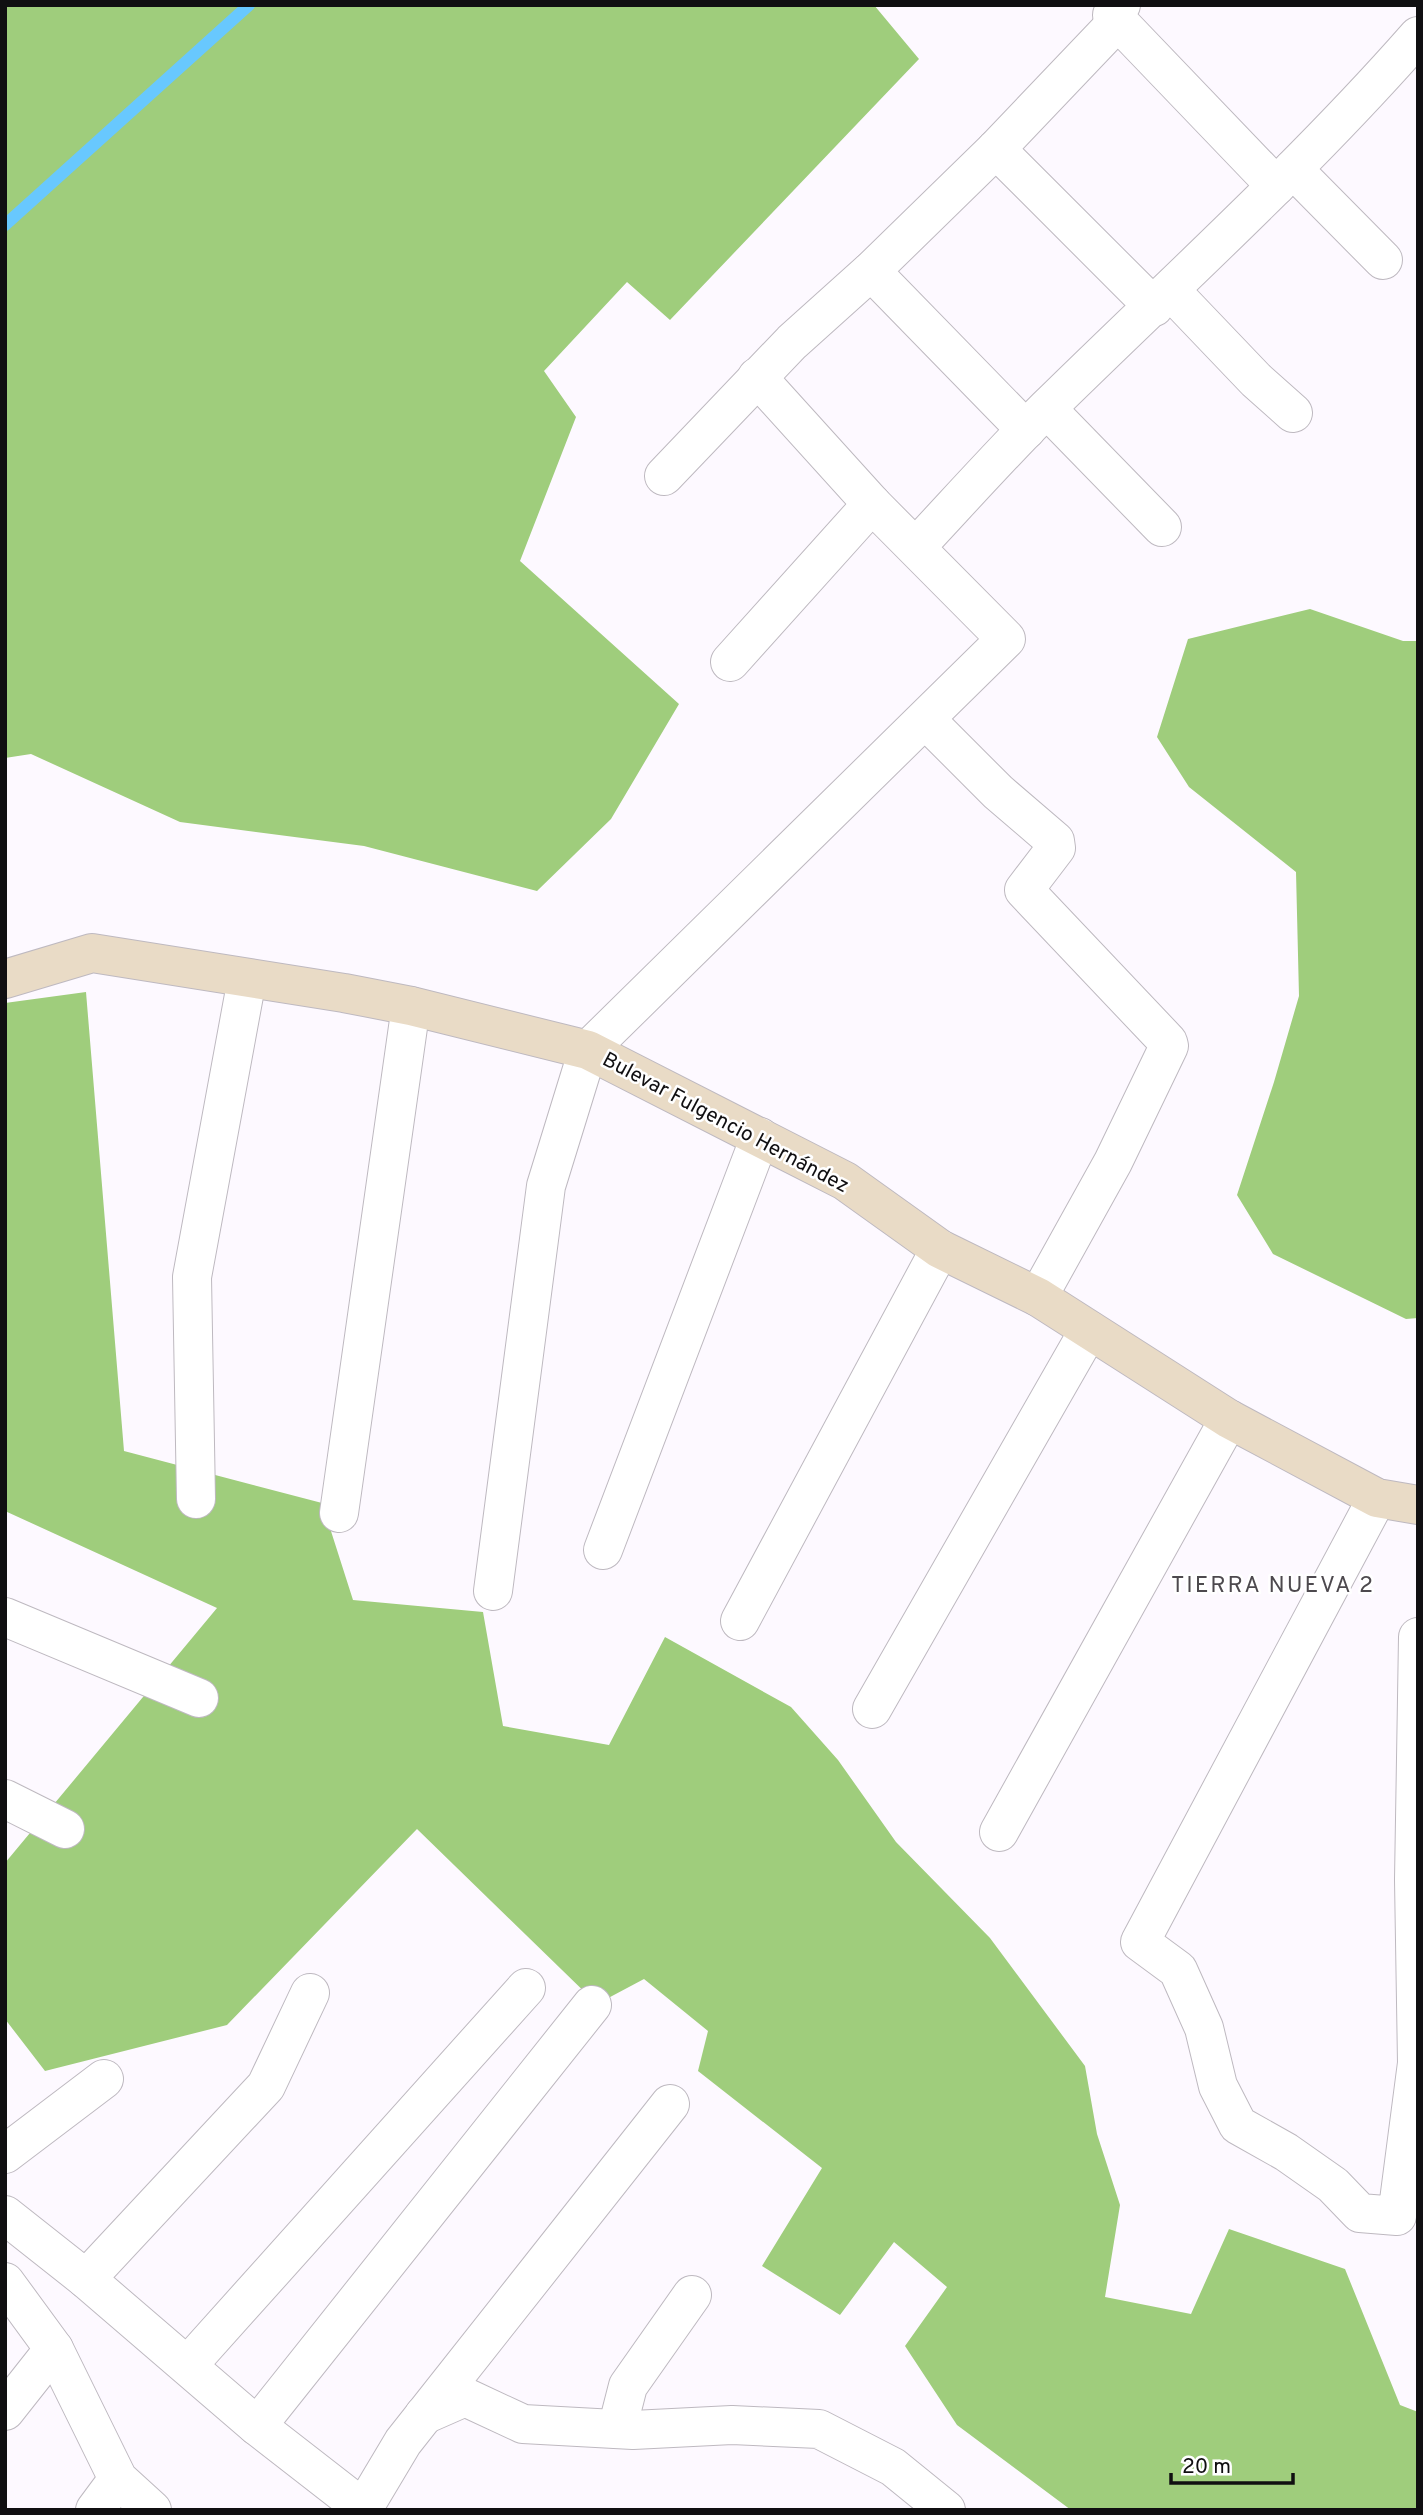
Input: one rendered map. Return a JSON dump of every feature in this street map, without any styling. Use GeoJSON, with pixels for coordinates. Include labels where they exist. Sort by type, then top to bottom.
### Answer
{"type":"FeatureCollection","features":[{"type":"Feature","properties":{"kind":"street"},"geometry":{"type":"LineString","coordinates":[[664,475],[757,376],[871,271],[996,149],[1120,13],[1285,177],[1383,260]]}},
{"type":"Feature","properties":{"kind":"street"},"geometry":{"type":"LineString","coordinates":[[916,547],[1036,419],[1367,94],[1418,36]]}},
{"type":"Feature","properties":{"kind":"street"},"geometry":{"type":"LineString","coordinates":[[996,149],[1293,413]]}},
{"type":"Feature","properties":{"kind":"street"},"geometry":{"type":"LineString","coordinates":[[871,271],[1036,419],[1162,527]]}},
{"type":"Feature","properties":{"kind":"street"},"geometry":{"type":"LineString","coordinates":[[493,1591],[546,1186],[588,1050],[1006,639],[872,504],[757,376]]}},
{"type":"Feature","properties":{"kind":"street"},"geometry":{"type":"LineString","coordinates":[[730,662],[872,504]]}},
{"type":"Feature","properties":{"kind":"street"},"geometry":{"type":"LineString","coordinates":[[926,720],[998,792],[1055,841],[1056,848],[1024,890],[1169,1046],[1113,1162],[1038,1297]]}},
{"type":"Feature","properties":{"kind":"street","name":"Bulevar Fulgencio Hernández"},"geometry":{"type":"LineString","coordinates":[[5,979],[92,953],[411,1006],[588,1050],[845,1181],[940,1249],[1038,1297],[1229,1419],[1377,1498],[1418,1505]]}},
{"type":"Feature","properties":{"kind":"street"},"geometry":{"type":"LineString","coordinates":[[197,1499],[192,1277],[247,979]]}},
{"type":"Feature","properties":{"kind":"street"},"geometry":{"type":"LineString","coordinates":[[339,1513],[411,1006]]}},
{"type":"Feature","properties":{"kind":"street"},"geometry":{"type":"LineString","coordinates":[[603,1550],[760,1137]]}},
{"type":"Feature","properties":{"kind":"street"},"geometry":{"type":"LineString","coordinates":[[740,1621],[940,1249]]}},
{"type":"Feature","properties":{"kind":"street"},"geometry":{"type":"LineString","coordinates":[[872,1709],[1089,1330]]}},
{"type":"Feature","properties":{"kind":"street"},"geometry":{"type":"LineString","coordinates":[[999,1832],[1229,1419]]}},
{"type":"Feature","properties":{"kind":"street"},"geometry":{"type":"LineString","coordinates":[[1377,1498],[1140,1942],[1178,1970],[1204,2028],[1218,2086],[1238,2124],[1286,2152],[1333,2185],[1360,2213],[1397,2216],[1417,2063],[1418,1637]]}},
{"type":"Feature","properties":{"kind":"street"},"geometry":{"type":"LineString","coordinates":[[5,1617],[199,1698]]}},
{"type":"Feature","properties":{"kind":"street"},"geometry":{"type":"LineString","coordinates":[[5,1799],[65,1829]]}},
{"type":"Feature","properties":{"kind":"street"},"geometry":{"type":"LineString","coordinates":[[188,2365],[526,1988]]}},
{"type":"Feature","properties":{"kind":"street"},"geometry":{"type":"LineString","coordinates":[[86,2278],[266,2086],[310,1993]]}},
{"type":"Feature","properties":{"kind":"street"},"geometry":{"type":"LineString","coordinates":[[257,2426],[592,2006]]}},
{"type":"Feature","properties":{"kind":"street"},"geometry":{"type":"LineString","coordinates":[[5,2154],[104,2079]]}},
{"type":"Feature","properties":{"kind":"street"},"geometry":{"type":"LineString","coordinates":[[5,2216],[86,2278],[257,2426],[364,2510],[403,2442],[670,2104]]}},
{"type":"Feature","properties":{"kind":"street"},"geometry":{"type":"LineString","coordinates":[[5,2282],[54,2349],[118,2479],[152,2510]]}},
{"type":"Feature","properties":{"kind":"street"},"geometry":{"type":"LineString","coordinates":[[617,2430],[628,2386],[692,2295]]}},
{"type":"Feature","properties":{"kind":"street"},"geometry":{"type":"LineString","coordinates":[[5,2411],[54,2349]]}},
{"type":"Feature","properties":{"kind":"street"},"geometry":{"type":"LineString","coordinates":[[424,2415],[465,2397],[523,2424],[617,2430],[732,2425],[818,2429],[893,2467],[936,2507]]}},
{"type":"Feature","properties":{"kind":"street"},"geometry":{"type":"LineString","coordinates":[[95,2510],[118,2479]]}},
{"type":"Feature","properties":{"kind":"green space"},"geometry":{"type":"Polygon","coordinates":[[[5,5],[874,5],[919,59],[670,320],[627,282],[544,371],[576,417],[520,561],[679,704],[611,819],[537,891],[364,846],[180,822],[31,754],[5,758],[5,5]]]}},
{"type":"Feature","properties":{"kind":"green space"},"geometry":{"type":"Polygon","coordinates":[[[1310,609],[1403,641],[1418,641],[1418,1318],[1406,1319],[1273,1254],[1237,1195],[1299,996],[1296,872],[1189,787],[1157,737],[1188,639],[1310,609]]]}},
{"type":"Feature","properties":{"kind":"green space"},"geometry":{"type":"Polygon","coordinates":[[[86,992],[124,1451],[322,1503],[353,1600],[483,1612],[503,1726],[609,1745],[665,1637],[791,1707],[838,1760],[896,1842],[990,1938],[1085,2066],[1097,2134],[1120,2205],[1105,2297],[1191,2314],[1229,2229],[1345,2269],[1400,2405],[1418,2412],[1418,2510],[1071,2510],[957,2425],[905,2346],[947,2287],[894,2242],[840,2315],[762,2266],[822,2168],[698,2071],[708,2031],[644,1979],[597,2004],[417,1829],[227,2025],[45,2071],[5,2019],[5,1863],[217,1608],[5,1511],[5,1003],[86,992]]]}},
{"type":"Feature","properties":{"kind":"waterway"},"geometry":{"type":"LineString","coordinates":[[5,225],[249,5]]}},
{"type":"Feature","properties":{"kind":"district","name":"TIERRA NUEVA 2"},"geometry":{"type":"Point","coordinates":[1273,1584]}}]}
